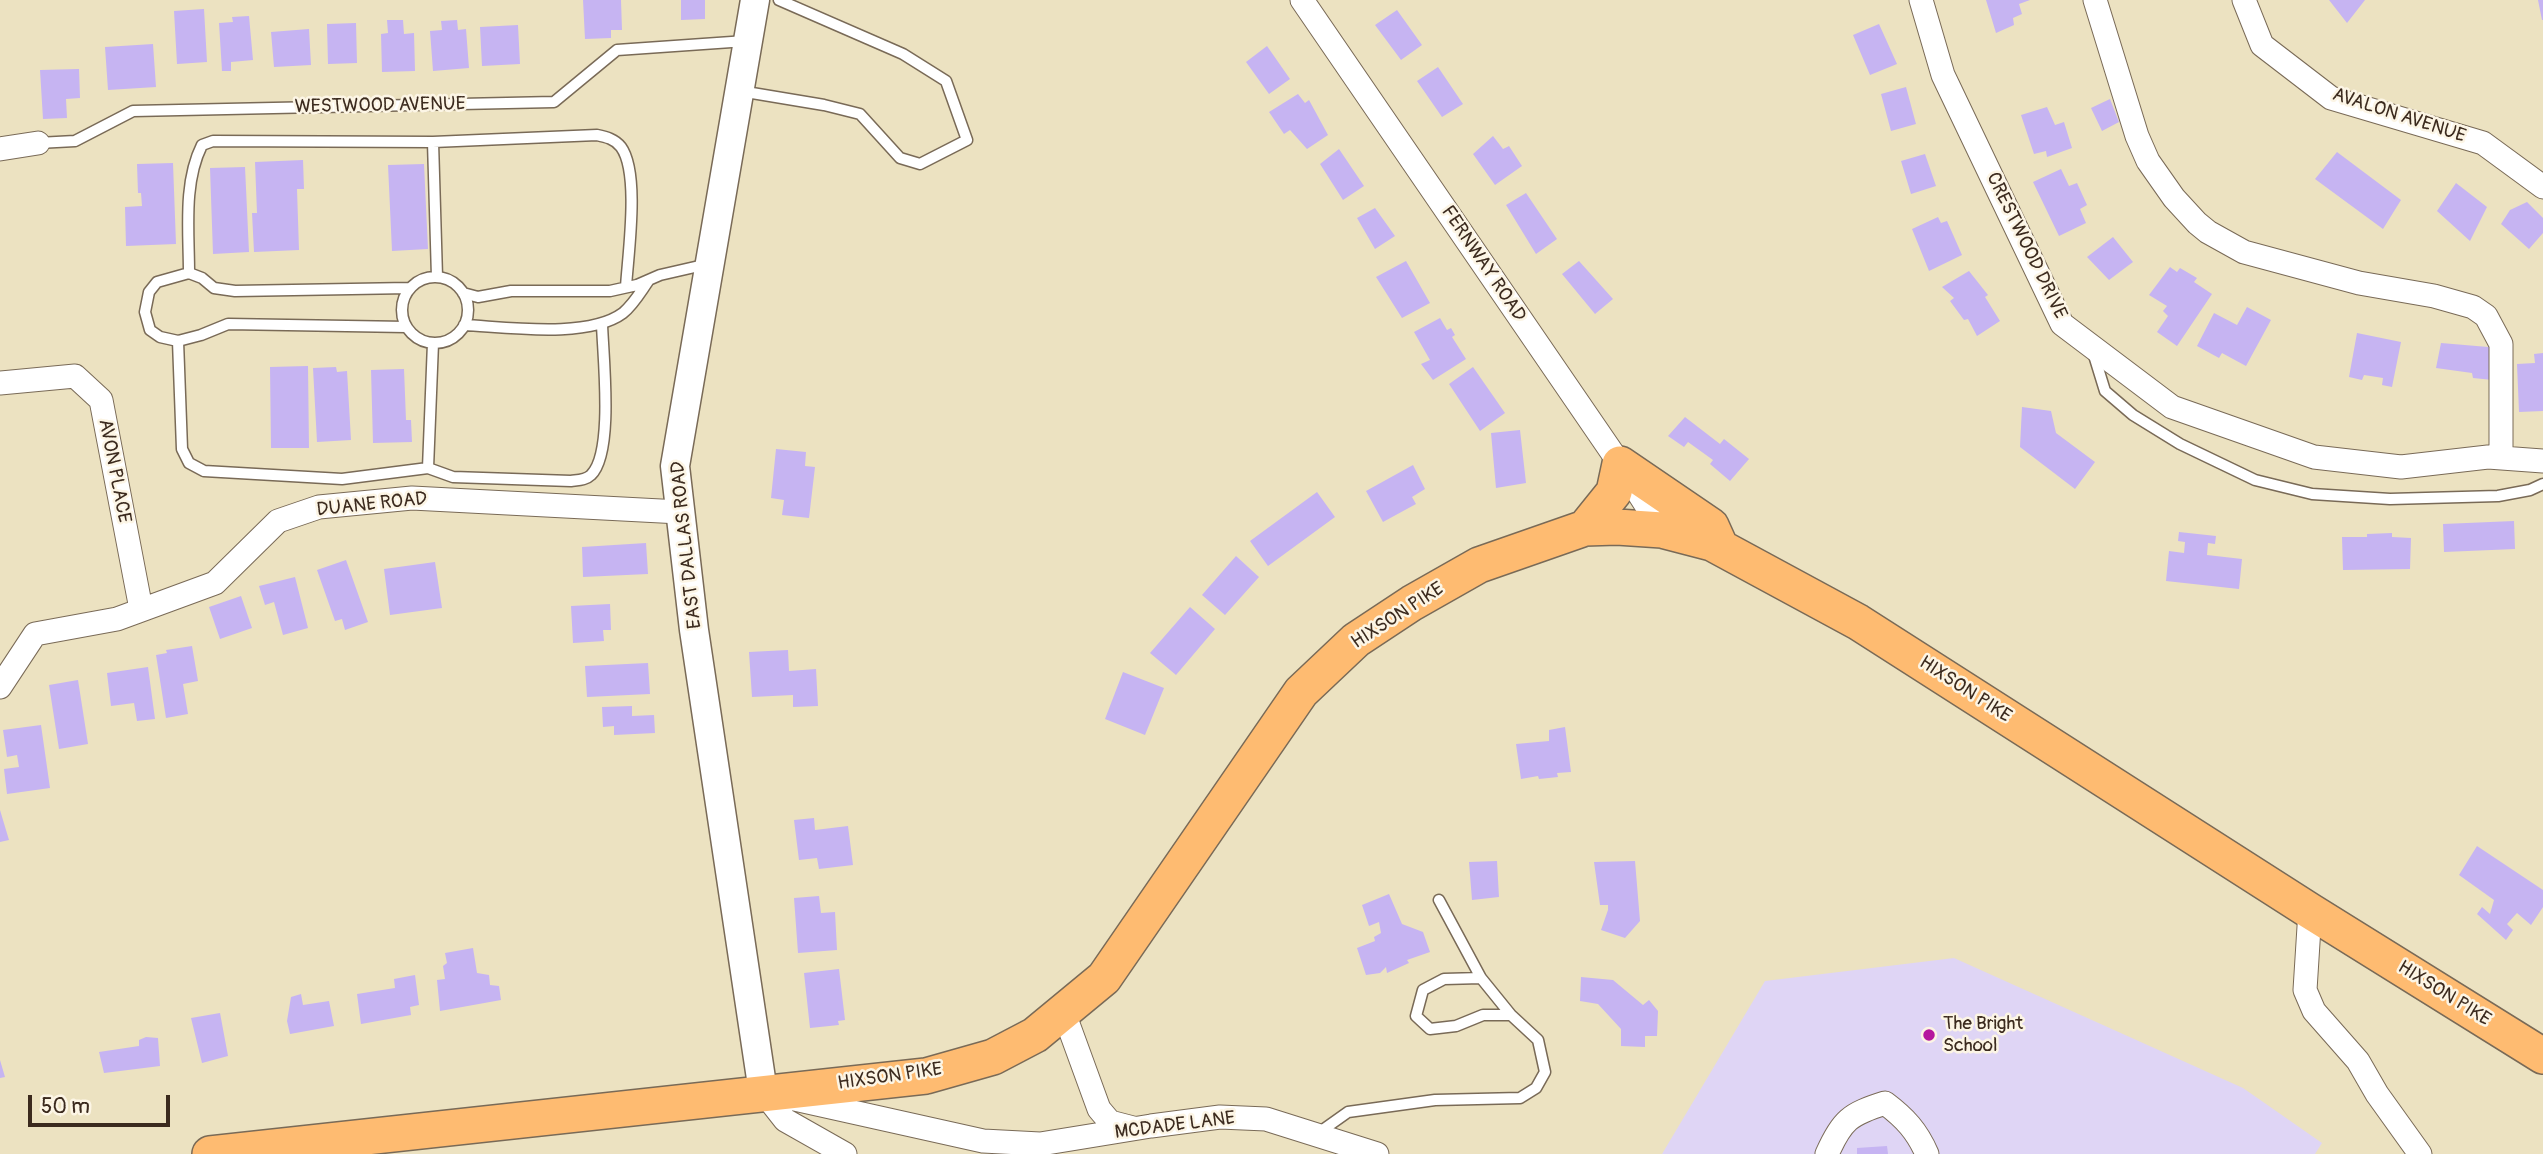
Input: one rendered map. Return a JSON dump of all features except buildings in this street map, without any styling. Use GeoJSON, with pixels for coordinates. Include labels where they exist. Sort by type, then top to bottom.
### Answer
{"type":"FeatureCollection","features":[{"type":"Feature","properties":{"kind":"main road"},"geometry":{"type":"LineString","coordinates":[[1585,528],[1614,492],[1620,464],[1711,526],[1720,547]]}},
{"type":"Feature","properties":{"kind":"main road","name":"HIXSON PIKE"},"geometry":{"type":"LineString","coordinates":[[210,1154],[312,1149],[763,1092],[926,1076],[993,1057],[1035,1035],[1104,978],[1301,692],[1356,640],[1412,603],[1479,565],[1585,528],[1662,530],[1720,547],[1858,622],[2310,911],[2543,1056]]}},
{"type":"Feature","properties":{"kind":"street","name":"EAST DALLAS ROAD"},"geometry":{"type":"LineString","coordinates":[[755,0],[675,466],[696,643],[763,1092]]}},
{"type":"Feature","properties":{"kind":"street","name":"FERNWAY ROAD"},"geometry":{"type":"LineString","coordinates":[[1302,0],[1620,464],[1662,530]]}},
{"type":"Feature","properties":{"kind":"street","name":"CRESTWOOD DRIVE"},"geometry":{"type":"LineString","coordinates":[[1921,0],[1943,75],[2062,324],[2172,407],[2314,457],[2401,467],[2488,457],[2543,461]]}},
{"type":"Feature","properties":{"kind":"street"},"geometry":{"type":"LineString","coordinates":[[2095,0],[2137,136],[2148,161],[2174,198],[2203,227],[2245,252],[2358,283],[2434,296],[2473,307],[2486,316],[2501,344],[2501,458]]}},
{"type":"Feature","properties":{"kind":"street","name":"AVALON AVENUE"},"geometry":{"type":"LineString","coordinates":[[2244,0],[2262,44],[2332,98],[2483,143],[2543,187]]}},
{"type":"Feature","properties":{"kind":"street","name":"WESTWOOD AVENUE"},"geometry":{"type":"LineString","coordinates":[[0,149],[38,143]]}},
{"type":"Feature","properties":{"kind":"street","name":"AVON PLACE"},"geometry":{"type":"LineString","coordinates":[[0,383],[75,376],[100,400],[141,609]]}},
{"type":"Feature","properties":{"kind":"street","name":"DUANE ROAD"},"geometry":{"type":"LineString","coordinates":[[0,687],[35,634],[117,619],[215,583],[278,521],[319,508],[412,498],[680,512]]}},
{"type":"Feature","properties":{"kind":"street"},"geometry":{"type":"LineString","coordinates":[[2310,911],[2305,990],[2314,1011],[2358,1060],[2377,1094],[2420,1154]]}},
{"type":"Feature","properties":{"kind":"street"},"geometry":{"type":"LineString","coordinates":[[1064,1013],[1099,1109],[1110,1122],[1136,1129]]}},
{"type":"Feature","properties":{"kind":"street"},"geometry":{"type":"LineString","coordinates":[[763,1092],[785,1120],[845,1154]]}},
{"type":"Feature","properties":{"kind":"street","name":"MCDADE LANE"},"geometry":{"type":"LineString","coordinates":[[763,1092],[983,1141],[1040,1144],[1220,1117],[1266,1119],[1377,1154]]}},
{"type":"Feature","properties":{"kind":"street"},"geometry":{"type":"LineString","coordinates":[[1827,1154],[1835,1135],[1855,1113],[1885,1103],[1903,1117],[1918,1134],[1927,1154]]}},
{"type":"Feature","properties":{"kind":"lane"},"geometry":{"type":"LineString","coordinates":[[740,91],[860,114],[900,158],[920,164],[967,140],[946,81],[903,54],[779,0]]}},
{"type":"Feature","properties":{"kind":"lane","name":"WESTWOOD AVENUE"},"geometry":{"type":"LineString","coordinates":[[38,143],[75,141],[133,111],[554,102],[617,50],[748,41]]}},
{"type":"Feature","properties":{"kind":"lane"},"geometry":{"type":"LineString","coordinates":[[188,273],[190,186],[194,162],[202,145],[213,141],[433,142],[597,135],[620,146],[628,160],[632,182],[626,287]]}},
{"type":"Feature","properties":{"kind":"lane"},"geometry":{"type":"LineString","coordinates":[[433,142],[437,277]]}},
{"type":"Feature","properties":{"kind":"lane"},"geometry":{"type":"LineString","coordinates":[[463,293],[467,315],[464,326],[456,335],[433,343],[423,341],[406,327],[402,314],[403,300],[410,288],[427,277],[452,282],[463,293],[478,297],[511,291],[610,291],[710,264]]}},
{"type":"Feature","properties":{"kind":"lane"},"geometry":{"type":"LineString","coordinates":[[406,327],[228,324],[178,341],[160,337],[150,330],[145,312],[149,292],[157,282],[188,273],[202,278],[214,288],[235,291],[410,288]]}},
{"type":"Feature","properties":{"kind":"lane"},"geometry":{"type":"LineString","coordinates":[[464,326],[579,329],[602,324],[622,314],[634,302],[649,279]]}},
{"type":"Feature","properties":{"kind":"lane"},"geometry":{"type":"LineString","coordinates":[[178,341],[182,449],[189,463],[204,471],[342,479],[428,468],[453,477],[571,481],[593,474],[602,459],[605,438],[602,324]]}},
{"type":"Feature","properties":{"kind":"lane"},"geometry":{"type":"LineString","coordinates":[[428,468],[433,343]]}},
{"type":"Feature","properties":{"kind":"lane"},"geometry":{"type":"LineString","coordinates":[[2091,346],[2105,391],[2133,415],[2180,444],[2255,480],[2312,494],[2390,499],[2498,496],[2530,490],[2543,484]]}},
{"type":"Feature","properties":{"kind":"lane"},"geometry":{"type":"LineString","coordinates":[[1317,1133],[1348,1112],[1435,1100],[1520,1098],[1536,1088],[1545,1072],[1538,1040],[1511,1015],[1481,978],[1438,900]]}},
{"type":"Feature","properties":{"kind":"lane"},"geometry":{"type":"LineString","coordinates":[[1481,978],[1444,979],[1423,990],[1416,1016],[1430,1029],[1456,1026],[1483,1015],[1511,1015]]}},
{"type":"Feature","properties":{"kind":"shaded area","name":"The Bright School"},"geometry":{"type":"Polygon","coordinates":[[[1954,958],[2243,1088],[2322,1143],[2315,1154],[1662,1154],[1765,981],[1954,958]]]}},
{"type":"Feature","properties":{"kind":"place","name":"The Bright School"},"geometry":{"type":"Point","coordinates":[1929,1035]}}]}
